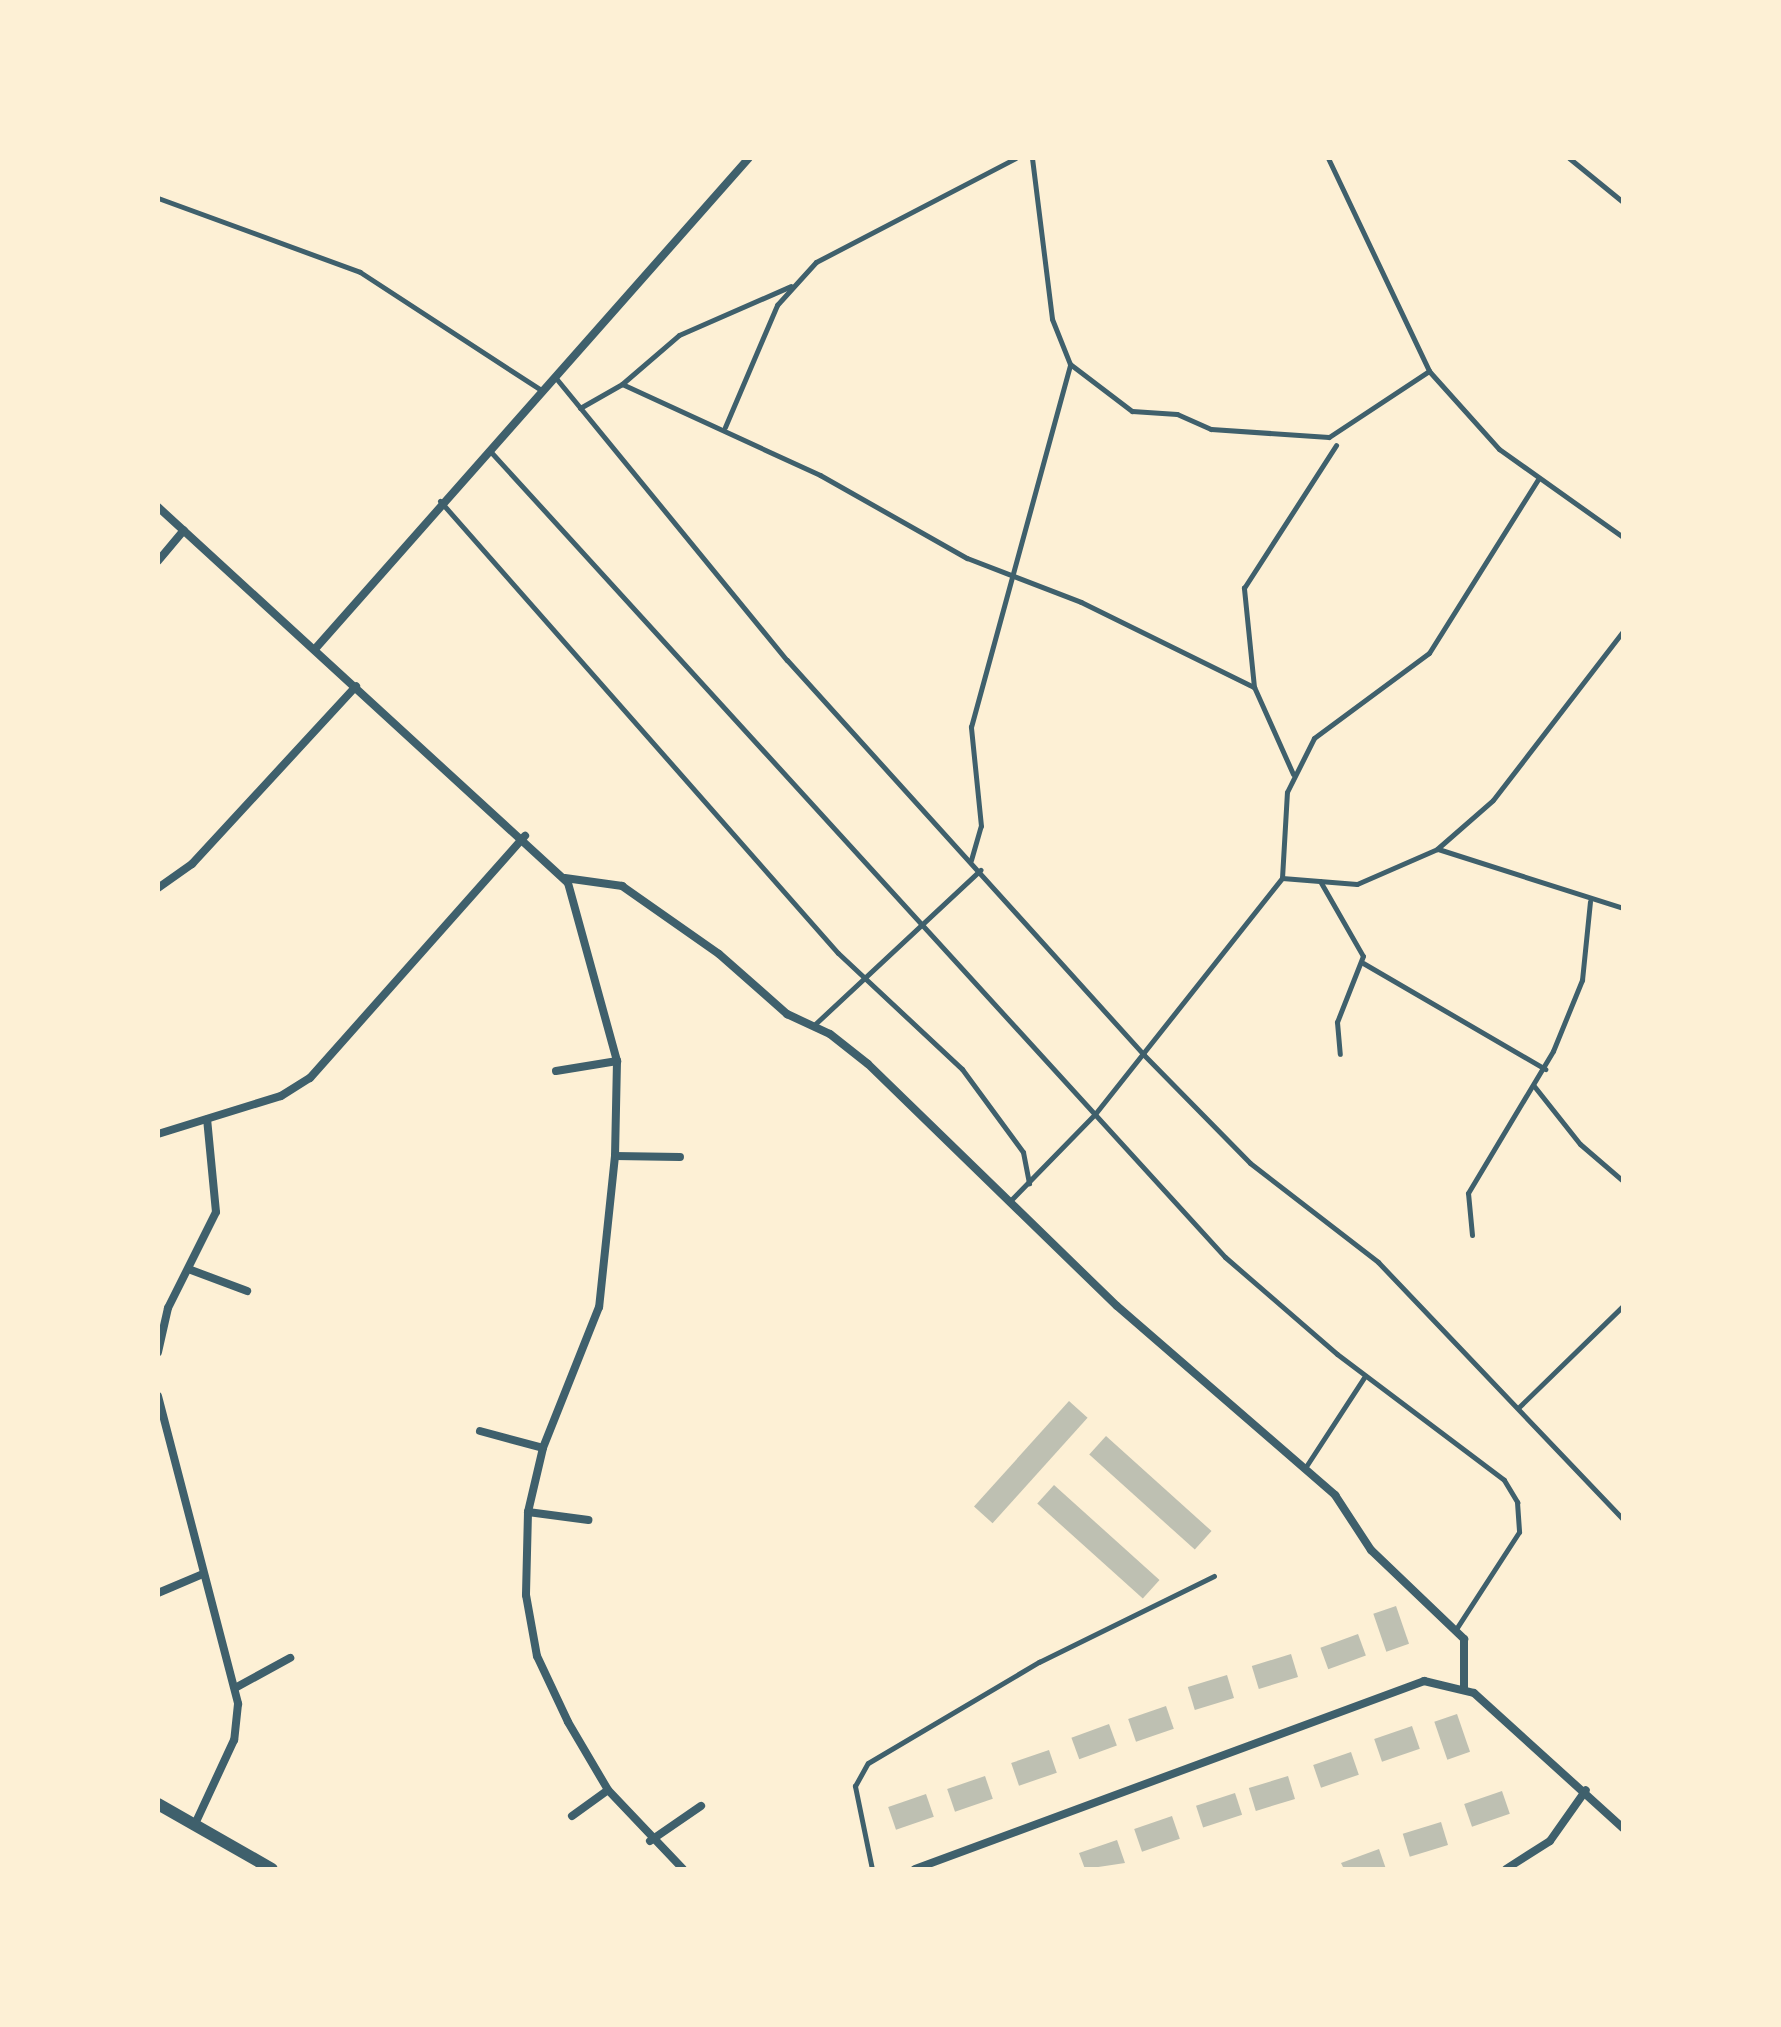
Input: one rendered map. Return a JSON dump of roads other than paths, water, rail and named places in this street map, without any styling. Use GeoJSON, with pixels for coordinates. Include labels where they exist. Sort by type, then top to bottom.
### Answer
{"type":"FeatureCollection","features":[{"type":"Feature","properties":{"kind":"street"},"geometry":{"type":"LineString","coordinates":[[315,649],[420,536],[440,501],[749,158]]}},
{"type":"Feature","properties":{"kind":"street"},"geometry":{"type":"LineString","coordinates":[[158,507],[525,836],[565,878],[617,1061],[615,1156],[599,1307],[543,1448],[528,1512],[526,1595],[537,1656],[608,1790],[650,1841],[683,1869]]}},
{"type":"Feature","properties":{"kind":"street"},"geometry":{"type":"LineString","coordinates":[[158,561],[184,530]]}},
{"type":"Feature","properties":{"kind":"street"},"geometry":{"type":"LineString","coordinates":[[158,888],[192,864],[356,686]]}},
{"type":"Feature","properties":{"kind":"street"},"geometry":{"type":"LineString","coordinates":[[158,1134],[207,1119],[310,1078],[525,836]]}},
{"type":"Feature","properties":{"kind":"street"},"geometry":{"type":"LineString","coordinates":[[565,878],[622,886],[719,954],[787,1014],[813,1026],[868,1064],[1010,1201],[1340,1501],[1371,1550],[1456,1629],[1469,1657],[1464,1688]]}},
{"type":"Feature","properties":{"kind":"street"},"geometry":{"type":"LineString","coordinates":[[556,1071],[617,1061]]}},
{"type":"Feature","properties":{"kind":"street"},"geometry":{"type":"LineString","coordinates":[[158,1352],[168,1308],[191,1270],[218,1198],[207,1119]]}},
{"type":"Feature","properties":{"kind":"street"},"geometry":{"type":"LineString","coordinates":[[615,1156],[680,1157]]}},
{"type":"Feature","properties":{"kind":"street"},"geometry":{"type":"LineString","coordinates":[[191,1270],[247,1291]]}},
{"type":"Feature","properties":{"kind":"street"},"geometry":{"type":"LineString","coordinates":[[158,1396],[235,1688],[234,1740],[194,1826]]}},
{"type":"Feature","properties":{"kind":"street"},"geometry":{"type":"LineString","coordinates":[[480,1431],[543,1448]]}},
{"type":"Feature","properties":{"kind":"street"},"geometry":{"type":"LineString","coordinates":[[528,1512],[588,1520]]}},
{"type":"Feature","properties":{"kind":"street"},"geometry":{"type":"LineString","coordinates":[[158,1593],[203,1574]]}},
{"type":"Feature","properties":{"kind":"street"},"geometry":{"type":"LineString","coordinates":[[235,1688],[290,1658]]}},
{"type":"Feature","properties":{"kind":"street"},"geometry":{"type":"LineString","coordinates":[[915,1869],[1401,1684],[1464,1688],[1586,1790],[1623,1828]]}},
{"type":"Feature","properties":{"kind":"street"},"geometry":{"type":"LineString","coordinates":[[572,1816],[608,1790]]}},
{"type":"Feature","properties":{"kind":"street"},"geometry":{"type":"LineString","coordinates":[[1506,1869],[1550,1841],[1586,1790]]}},
{"type":"Feature","properties":{"kind":"street"},"geometry":{"type":"LineString","coordinates":[[158,1804],[272,1869]]}},
{"type":"Feature","properties":{"kind":"street"},"geometry":{"type":"LineString","coordinates":[[650,1841],[701,1806]]}},
{"type":"Feature","properties":{"kind":"lane"},"geometry":{"type":"LineString","coordinates":[[580,408],[622,384],[679,335],[792,285],[849,241],[1016,158]]}},
{"type":"Feature","properties":{"kind":"lane"},"geometry":{"type":"LineString","coordinates":[[1032,158],[1047,304],[1070,364],[1132,411],[1177,414],[1211,429],[1315,438],[1345,432],[1429,371]]}},
{"type":"Feature","properties":{"kind":"lane"},"geometry":{"type":"LineString","coordinates":[[1328,158],[1429,371],[1458,408],[1538,479],[1623,537]]}},
{"type":"Feature","properties":{"kind":"lane"},"geometry":{"type":"LineString","coordinates":[[1569,158],[1623,202]]}},
{"type":"Feature","properties":{"kind":"lane"},"geometry":{"type":"LineString","coordinates":[[158,198],[360,272],[541,390]]}},
{"type":"Feature","properties":{"kind":"lane"},"geometry":{"type":"LineString","coordinates":[[725,427],[758,343],[792,285]]}},
{"type":"Feature","properties":{"kind":"lane"},"geometry":{"type":"LineString","coordinates":[[971,860],[981,826],[971,727],[1070,364]]}},
{"type":"Feature","properties":{"kind":"lane"},"geometry":{"type":"LineString","coordinates":[[554,376],[787,660],[971,860],[1144,1055],[1250,1163],[1378,1262],[1623,1519]]}},
{"type":"Feature","properties":{"kind":"lane"},"geometry":{"type":"LineString","coordinates":[[622,384],[725,427],[899,525],[1254,687]]}},
{"type":"Feature","properties":{"kind":"lane"},"geometry":{"type":"LineString","coordinates":[[1294,775],[1254,687],[1246,582],[1336,445]]}},
{"type":"Feature","properties":{"kind":"lane"},"geometry":{"type":"LineString","coordinates":[[489,450],[805,791],[921,930],[1225,1257],[1365,1376],[1498,1473],[1517,1502],[1516,1539],[1456,1629]]}},
{"type":"Feature","properties":{"kind":"lane"},"geometry":{"type":"LineString","coordinates":[[1010,1201],[1095,1114],[1282,878],[1294,775],[1319,732],[1386,691],[1429,653],[1538,479]]}},
{"type":"Feature","properties":{"kind":"lane"},"geometry":{"type":"LineString","coordinates":[[440,501],[863,979],[977,1088],[1023,1152],[1029,1183]]}},
{"type":"Feature","properties":{"kind":"lane"},"geometry":{"type":"LineString","coordinates":[[1282,878],[1370,882],[1437,849],[1493,800],[1623,631]]}},
{"type":"Feature","properties":{"kind":"lane"},"geometry":{"type":"LineString","coordinates":[[1437,849],[1501,864],[1590,901],[1623,908]]}},
{"type":"Feature","properties":{"kind":"lane"},"geometry":{"type":"LineString","coordinates":[[813,1026],[921,930],[980,870]]}},
{"type":"Feature","properties":{"kind":"lane"},"geometry":{"type":"LineString","coordinates":[[1320,881],[1357,938],[1363,963],[1337,1022],[1340,1054]]}},
{"type":"Feature","properties":{"kind":"lane"},"geometry":{"type":"LineString","coordinates":[[1472,1235],[1468,1193],[1502,1128],[1545,1069],[1582,980],[1590,901]]}},
{"type":"Feature","properties":{"kind":"lane"},"geometry":{"type":"LineString","coordinates":[[1363,963],[1545,1069]]}},
{"type":"Feature","properties":{"kind":"lane"},"geometry":{"type":"LineString","coordinates":[[1534,1086],[1580,1144],[1623,1181]]}},
{"type":"Feature","properties":{"kind":"lane"},"geometry":{"type":"LineString","coordinates":[[1519,1407],[1623,1306]]}},
{"type":"Feature","properties":{"kind":"lane"},"geometry":{"type":"LineString","coordinates":[[1304,1469],[1365,1376]]}},
{"type":"Feature","properties":{"kind":"lane"},"geometry":{"type":"LineString","coordinates":[[872,1869],[855,1786],[868,1763],[1026,1669],[1214,1576]]}}]}
